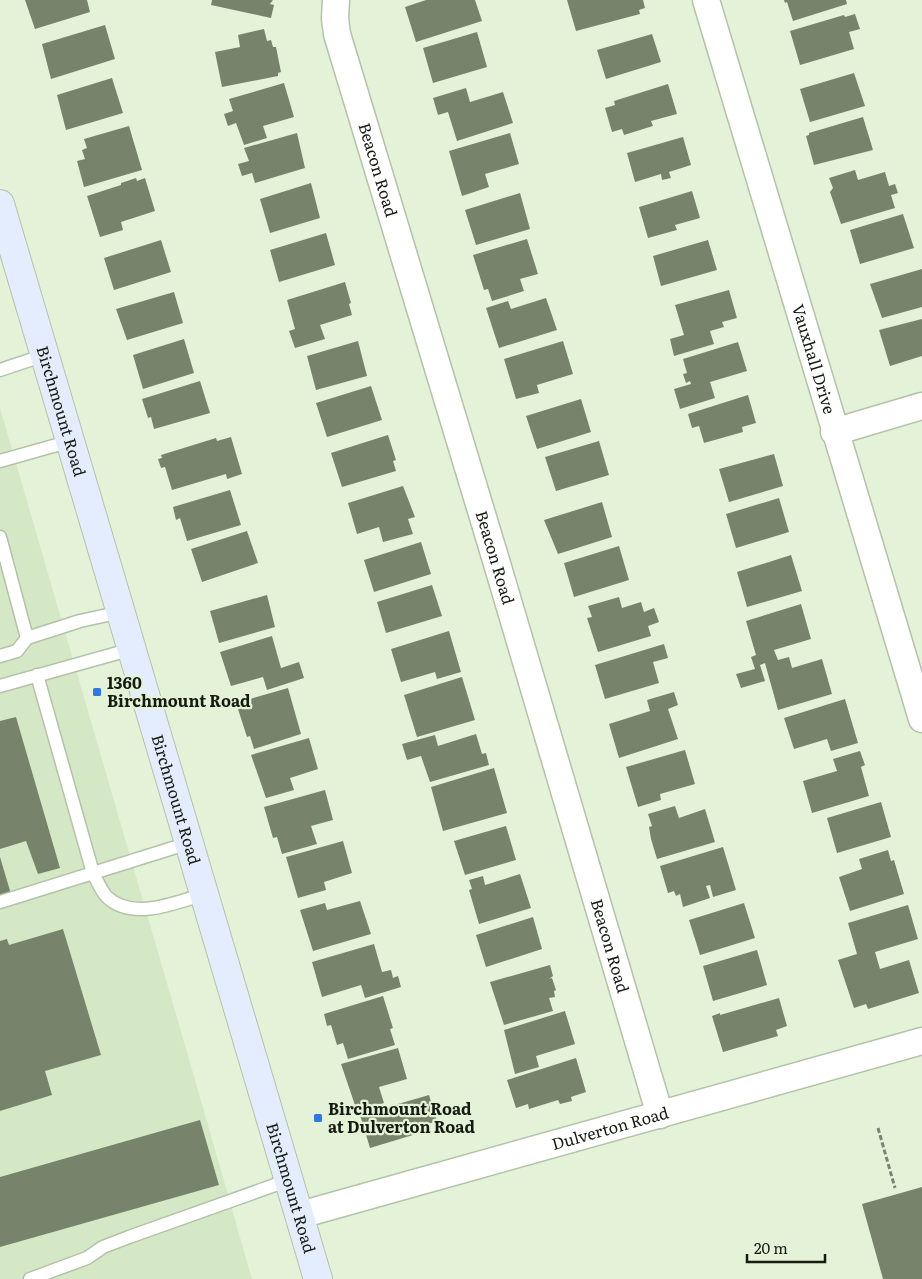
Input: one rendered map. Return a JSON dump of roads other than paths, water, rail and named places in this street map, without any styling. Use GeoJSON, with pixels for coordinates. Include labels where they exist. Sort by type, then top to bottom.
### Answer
{"type":"FeatureCollection","features":[{"type":"Feature","properties":{"kind":"main road","name":"Birchmount Road"},"geometry":{"type":"LineString","coordinates":[[0,204],[318,1279]]}},
{"type":"Feature","properties":{"kind":"street","name":"Beacon Road"},"geometry":{"type":"LineString","coordinates":[[336,0],[334,18],[337,34],[498,566],[660,1115]]}},
{"type":"Feature","properties":{"kind":"street","name":"Vauxhall Drive"},"geometry":{"type":"LineString","coordinates":[[706,0],[834,432],[922,719]]}},
{"type":"Feature","properties":{"kind":"street"},"geometry":{"type":"LineString","coordinates":[[834,432],[922,406]]}},
{"type":"Feature","properties":{"kind":"street","name":"Dulverton Road"},"geometry":{"type":"LineString","coordinates":[[300,1216],[922,1041]]}},
{"type":"Feature","properties":{"kind":"lane"},"geometry":{"type":"LineString","coordinates":[[0,370],[45,355]]}},
{"type":"Feature","properties":{"kind":"lane"},"geometry":{"type":"LineString","coordinates":[[0,461],[71,441]]}},
{"type":"Feature","properties":{"kind":"lane"},"geometry":{"type":"LineString","coordinates":[[0,537],[27,638]]}},
{"type":"Feature","properties":{"kind":"lane"},"geometry":{"type":"LineString","coordinates":[[0,656],[17,651],[27,638],[80,621],[121,612]]}},
{"type":"Feature","properties":{"kind":"lane"},"geometry":{"type":"LineString","coordinates":[[0,686],[132,649]]}},
{"type":"Feature","properties":{"kind":"lane"},"geometry":{"type":"LineString","coordinates":[[37,675],[93,873],[107,897],[129,909],[166,906],[204,894]]}},
{"type":"Feature","properties":{"kind":"lane"},"geometry":{"type":"LineString","coordinates":[[0,902],[189,843]]}},
{"type":"Feature","properties":{"kind":"lane"},"geometry":{"type":"LineString","coordinates":[[30,1279],[87,1258],[103,1247],[136,1234],[288,1180]]}},
{"type":"Feature","properties":{"kind":"place","name":"1360 Birchmount Road"},"geometry":{"type":"Point","coordinates":[97,692]}},
{"type":"Feature","properties":{"kind":"place","name":"Birchmount Road at Dulverton Road"},"geometry":{"type":"Point","coordinates":[318,1118]}}]}
